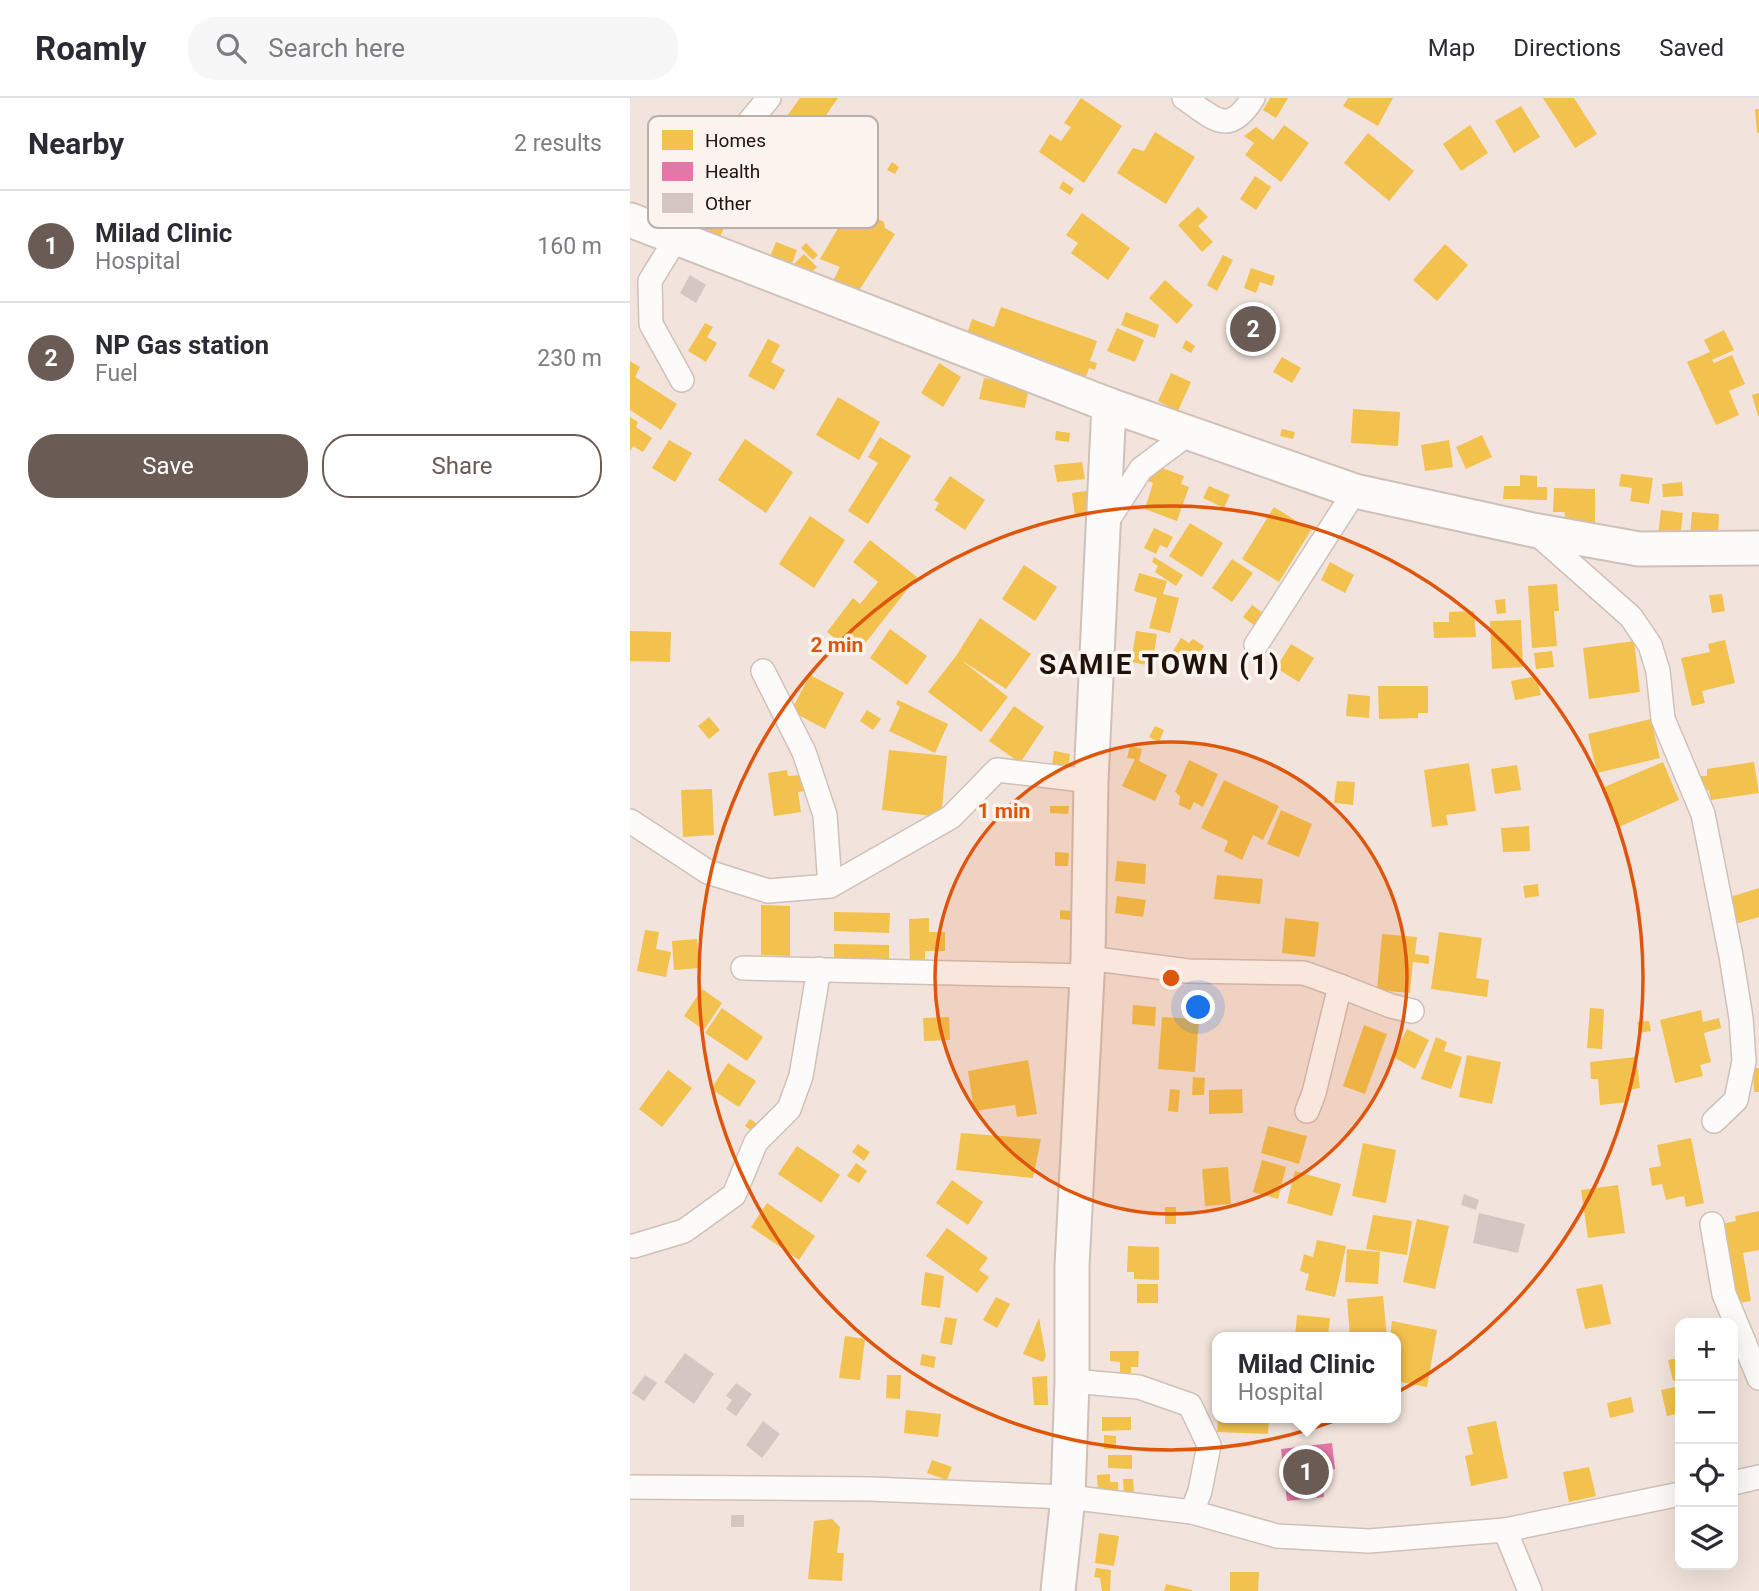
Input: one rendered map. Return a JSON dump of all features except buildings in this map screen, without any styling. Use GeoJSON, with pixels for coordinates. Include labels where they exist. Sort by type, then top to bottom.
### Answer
{"type":"FeatureCollection","features":[{"type":"Feature","properties":{"kind":"main road"},"geometry":{"type":"LineString","coordinates":[[630,220],[648,227]]}},
{"type":"Feature","properties":{"kind":"main road"},"geometry":{"type":"LineString","coordinates":[[650,228],[1109,405],[1355,491],[1533,530],[1639,549],[1759,548]]}},
{"type":"Feature","properties":{"kind":"main road"},"geometry":{"type":"LineString","coordinates":[[1058,1591],[1068,1497],[1072,1266],[1087,967],[1091,781],[1109,405]]}},
{"type":"Feature","properties":{"kind":"street"},"geometry":{"type":"LineString","coordinates":[[754,116],[769,98]]}},
{"type":"Feature","properties":{"kind":"street"},"geometry":{"type":"LineString","coordinates":[[1184,98],[1220,122],[1232,121],[1243,113],[1253,98]]}},
{"type":"Feature","properties":{"kind":"street"},"geometry":{"type":"LineString","coordinates":[[682,228],[650,281],[650,324],[682,380]]}},
{"type":"Feature","properties":{"kind":"street"},"geometry":{"type":"LineString","coordinates":[[1102,529],[1141,469],[1189,433]]}},
{"type":"Feature","properties":{"kind":"street"},"geometry":{"type":"LineString","coordinates":[[1256,645],[1355,491]]}},
{"type":"Feature","properties":{"kind":"street"},"geometry":{"type":"LineString","coordinates":[[1533,530],[1631,617],[1650,645],[1658,671],[1663,719],[1703,814],[1731,956],[1741,1018],[1744,1061],[1735,1100],[1714,1121]]}},
{"type":"Feature","properties":{"kind":"street"},"geometry":{"type":"LineString","coordinates":[[763,671],[804,752],[825,815],[830,886]]}},
{"type":"Feature","properties":{"kind":"street"},"geometry":{"type":"LineString","coordinates":[[630,821],[708,872],[768,891],[830,886],[951,817],[998,770],[1091,781]]}},
{"type":"Feature","properties":{"kind":"street"},"geometry":{"type":"LineString","coordinates":[[743,968],[819,970],[1087,967],[1304,973],[1391,1006],[1412,1011]]}},
{"type":"Feature","properties":{"kind":"street"},"geometry":{"type":"LineString","coordinates":[[634,1246],[684,1231],[734,1195],[756,1142],[789,1109],[801,1076],[819,970]]}},
{"type":"Feature","properties":{"kind":"street"},"geometry":{"type":"LineString","coordinates":[[1307,1111],[1314,1093],[1340,986]]}},
{"type":"Feature","properties":{"kind":"street"},"geometry":{"type":"LineString","coordinates":[[1712,1224],[1724,1294],[1759,1377]]}},
{"type":"Feature","properties":{"kind":"street"},"geometry":{"type":"LineString","coordinates":[[1072,1381],[1139,1387],[1190,1405],[1209,1445],[1200,1491],[1192,1512]]}},
{"type":"Feature","properties":{"kind":"street"},"geometry":{"type":"LineString","coordinates":[[1738,1482],[1759,1477]]}},
{"type":"Feature","properties":{"kind":"street"},"geometry":{"type":"LineString","coordinates":[[630,1487],[870,1489],[1068,1497],[1192,1512],[1277,1535],[1369,1541],[1506,1530],[1675,1495]]}},
{"type":"Feature","properties":{"kind":"street"},"geometry":{"type":"LineString","coordinates":[[1506,1530],[1530,1591]]}},
{"type":"Feature","properties":{"kind":"place","name":"NP Gas station"},"geometry":{"type":"Point","coordinates":[1253,329]}},
{"type":"Feature","properties":{"kind":"place","name":"Milad Clinic"},"geometry":{"type":"Point","coordinates":[1306,1472]}},
{"type":"Feature","properties":{"kind":"district","name":"SAMIE TOWN (1)"},"geometry":{"type":"Point","coordinates":[1160,664]}}]}
